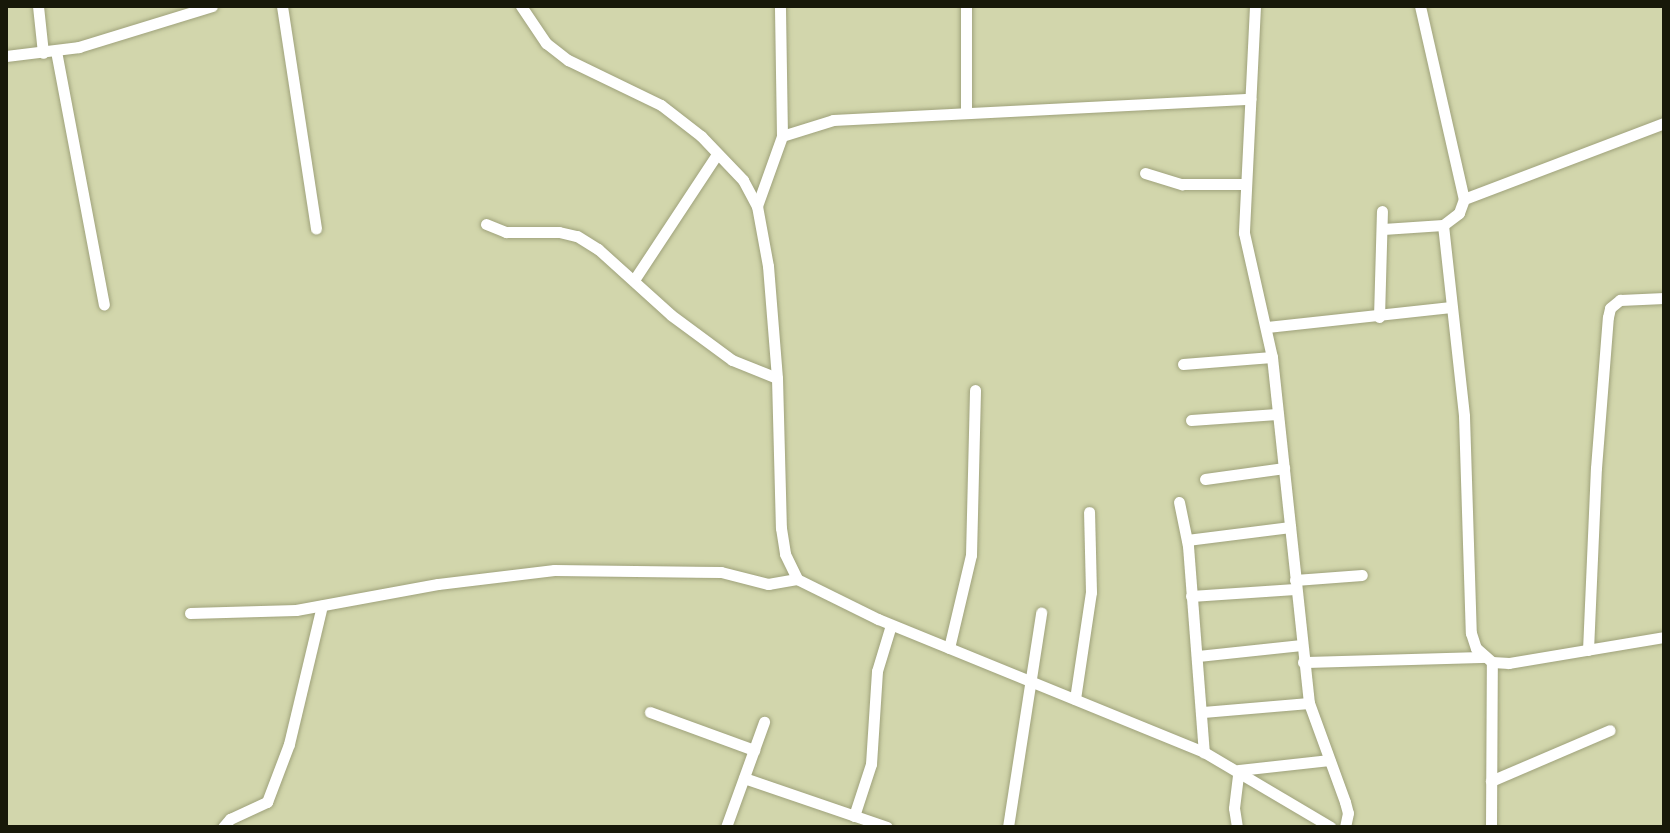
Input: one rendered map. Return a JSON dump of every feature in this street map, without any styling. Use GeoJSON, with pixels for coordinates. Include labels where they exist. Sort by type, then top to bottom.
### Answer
{"type":"FeatureCollection","features":[{"type":"Feature","properties":{"kind":"street"},"geometry":{"type":"LineString","coordinates":[[38,6],[43,53]]}},
{"type":"Feature","properties":{"kind":"street"},"geometry":{"type":"LineString","coordinates":[[6,56],[56,51],[109,39],[212,6]]}},
{"type":"Feature","properties":{"kind":"street"},"geometry":{"type":"LineString","coordinates":[[282,6],[316,228]]}},
{"type":"Feature","properties":{"kind":"street"},"geometry":{"type":"LineString","coordinates":[[521,6],[546,43],[568,60],[661,105],[701,136],[743,180],[757,206],[768,266],[777,378],[781,528],[785,554],[797,579]]}},
{"type":"Feature","properties":{"kind":"street"},"geometry":{"type":"LineString","coordinates":[[757,206],[782,136],[780,6]]}},
{"type":"Feature","properties":{"kind":"street"},"geometry":{"type":"LineString","coordinates":[[966,6],[966,113]]}},
{"type":"Feature","properties":{"kind":"street"},"geometry":{"type":"LineString","coordinates":[[1255,6],[1244,184],[1247,254],[1272,357],[1309,703],[1348,813],[1345,827]]}},
{"type":"Feature","properties":{"kind":"street"},"geometry":{"type":"LineString","coordinates":[[1383,229],[1443,225],[1459,213],[1464,199],[1420,6]]}},
{"type":"Feature","properties":{"kind":"street"},"geometry":{"type":"LineString","coordinates":[[56,51],[104,304]]}},
{"type":"Feature","properties":{"kind":"street"},"geometry":{"type":"LineString","coordinates":[[782,136],[821,121],[1250,99]]}},
{"type":"Feature","properties":{"kind":"street"},"geometry":{"type":"LineString","coordinates":[[1464,199],[1664,123]]}},
{"type":"Feature","properties":{"kind":"street"},"geometry":{"type":"LineString","coordinates":[[634,280],[717,154]]}},
{"type":"Feature","properties":{"kind":"street"},"geometry":{"type":"LineString","coordinates":[[1145,173],[1182,184],[1244,184]]}},
{"type":"Feature","properties":{"kind":"street"},"geometry":{"type":"LineString","coordinates":[[1379,317],[1382,211]]}},
{"type":"Feature","properties":{"kind":"street"},"geometry":{"type":"LineString","coordinates":[[486,224],[506,232],[559,232],[577,236],[598,249],[671,315],[732,360],[777,378]]}},
{"type":"Feature","properties":{"kind":"street"},"geometry":{"type":"LineString","coordinates":[[1443,225],[1464,416],[1471,633],[1473,642],[1488,659],[1491,827]]}},
{"type":"Feature","properties":{"kind":"street"},"geometry":{"type":"LineString","coordinates":[[1588,650],[1596,468],[1608,317],[1610,308],[1620,300],[1664,298]]}},
{"type":"Feature","properties":{"kind":"street"},"geometry":{"type":"LineString","coordinates":[[1267,327],[1451,307]]}},
{"type":"Feature","properties":{"kind":"street"},"geometry":{"type":"LineString","coordinates":[[1183,364],[1272,357]]}},
{"type":"Feature","properties":{"kind":"street"},"geometry":{"type":"LineString","coordinates":[[949,648],[971,555],[975,390]]}},
{"type":"Feature","properties":{"kind":"street"},"geometry":{"type":"LineString","coordinates":[[1191,420],[1277,414]]}},
{"type":"Feature","properties":{"kind":"street"},"geometry":{"type":"LineString","coordinates":[[1205,479],[1284,468]]}},
{"type":"Feature","properties":{"kind":"street"},"geometry":{"type":"LineString","coordinates":[[1179,502],[1187,540],[1204,752]]}},
{"type":"Feature","properties":{"kind":"street"},"geometry":{"type":"LineString","coordinates":[[1075,699],[1091,592],[1089,512]]}},
{"type":"Feature","properties":{"kind":"street"},"geometry":{"type":"LineString","coordinates":[[1187,540],[1290,527]]}},
{"type":"Feature","properties":{"kind":"street"},"geometry":{"type":"LineString","coordinates":[[190,613],[272,612],[438,584],[554,570],[721,572],[768,584],[797,579],[891,625],[1030,684],[1075,699],[1204,752],[1331,827]]}},
{"type":"Feature","properties":{"kind":"street"},"geometry":{"type":"LineString","coordinates":[[1191,596],[1362,575]]}},
{"type":"Feature","properties":{"kind":"street"},"geometry":{"type":"LineString","coordinates":[[223,827],[230,819],[267,802],[289,744],[322,606]]}},
{"type":"Feature","properties":{"kind":"street"},"geometry":{"type":"LineString","coordinates":[[1008,827],[1041,613]]}},
{"type":"Feature","properties":{"kind":"street"},"geometry":{"type":"LineString","coordinates":[[854,816],[871,764],[877,671],[891,625]]}},
{"type":"Feature","properties":{"kind":"street"},"geometry":{"type":"LineString","coordinates":[[1303,662],[1488,659],[1509,663],[1664,637]]}},
{"type":"Feature","properties":{"kind":"street"},"geometry":{"type":"LineString","coordinates":[[1198,656],[1301,645]]}},
{"type":"Feature","properties":{"kind":"street"},"geometry":{"type":"LineString","coordinates":[[1203,712],[1309,703]]}},
{"type":"Feature","properties":{"kind":"street"},"geometry":{"type":"LineString","coordinates":[[650,712],[754,750]]}},
{"type":"Feature","properties":{"kind":"street"},"geometry":{"type":"LineString","coordinates":[[726,827],[764,722]]}},
{"type":"Feature","properties":{"kind":"street"},"geometry":{"type":"LineString","coordinates":[[1491,781],[1610,730]]}},
{"type":"Feature","properties":{"kind":"street"},"geometry":{"type":"LineString","coordinates":[[1239,770],[1329,760]]}},
{"type":"Feature","properties":{"kind":"street"},"geometry":{"type":"LineString","coordinates":[[1237,827],[1234,808],[1239,770]]}},
{"type":"Feature","properties":{"kind":"street"},"geometry":{"type":"LineString","coordinates":[[744,778],[887,827]]}}]}
